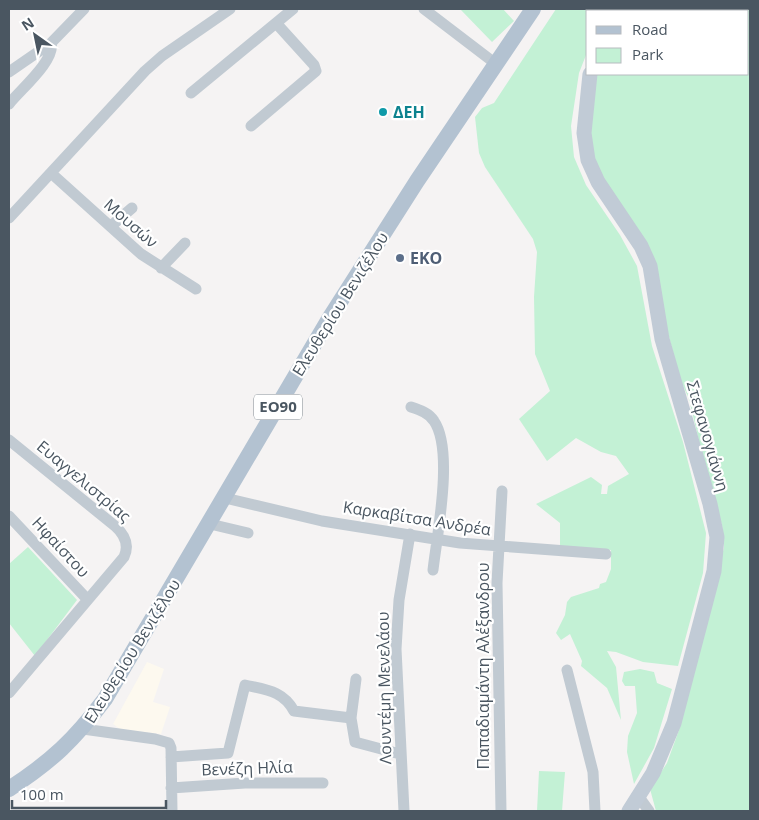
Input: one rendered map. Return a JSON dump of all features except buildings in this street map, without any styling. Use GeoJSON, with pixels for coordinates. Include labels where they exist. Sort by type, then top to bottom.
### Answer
{"type":"FeatureCollection","features":[{"type":"Feature","properties":{"kind":"main road","name":"Ελευθερίου Βενιζέλου"},"geometry":{"type":"LineString","coordinates":[[9,789],[49,762],[83,729],[105,699],[226,498],[329,319],[426,166],[533,9]]}},
{"type":"Feature","properties":{"kind":"street"},"geometry":{"type":"LineString","coordinates":[[9,72],[51,43],[84,9]]}},
{"type":"Feature","properties":{"kind":"street"},"geometry":{"type":"LineString","coordinates":[[9,218],[150,66],[230,9]]}},
{"type":"Feature","properties":{"kind":"street"},"geometry":{"type":"LineString","coordinates":[[191,93],[293,9]]}},
{"type":"Feature","properties":{"kind":"street"},"geometry":{"type":"LineString","coordinates":[[424,9],[496,64]]}},
{"type":"Feature","properties":{"kind":"street"},"geometry":{"type":"LineString","coordinates":[[251,126],[316,71],[314,65],[276,23]]}},
{"type":"Feature","properties":{"kind":"street"},"geometry":{"type":"LineString","coordinates":[[9,104],[46,63],[52,53],[51,43]]}},
{"type":"Feature","properties":{"kind":"street","name":"Στεφανογιάννη"},"geometry":{"type":"LineString","coordinates":[[590,75],[584,133],[588,160],[602,188],[641,246],[650,266],[662,339],[710,504],[717,537],[714,571],[679,707],[658,763],[640,797],[629,811]]}},
{"type":"Feature","properties":{"kind":"street","name":"Μουσών"},"geometry":{"type":"LineString","coordinates":[[51,173],[161,268],[196,289]]}},
{"type":"Feature","properties":{"kind":"street"},"geometry":{"type":"LineString","coordinates":[[111,226],[132,208]]}},
{"type":"Feature","properties":{"kind":"street"},"geometry":{"type":"LineString","coordinates":[[161,268],[185,243]]}},
{"type":"Feature","properties":{"kind":"street"},"geometry":{"type":"LineString","coordinates":[[411,407],[432,418],[444,445],[433,570]]}},
{"type":"Feature","properties":{"kind":"street","name":"Ευαγγελιστρίας"},"geometry":{"type":"LineString","coordinates":[[9,440],[115,526],[126,541],[128,546],[124,557],[87,599]]}},
{"type":"Feature","properties":{"kind":"street","name":"Παπαδιαμάντη Αλέξανδρου"},"geometry":{"type":"LineString","coordinates":[[501,811],[497,601],[502,491]]}},
{"type":"Feature","properties":{"kind":"street","name":"Καρκαβίτσα Ανδρέα"},"geometry":{"type":"LineString","coordinates":[[226,498],[322,520],[437,540],[498,547],[606,554]]}},
{"type":"Feature","properties":{"kind":"street","name":"Ηφαίστου"},"geometry":{"type":"LineString","coordinates":[[9,516],[87,599],[9,693]]}},
{"type":"Feature","properties":{"kind":"street"},"geometry":{"type":"LineString","coordinates":[[210,524],[248,532]]}},
{"type":"Feature","properties":{"kind":"street","name":"Λουντέμη Μενελάου"},"geometry":{"type":"LineString","coordinates":[[404,811],[396,649],[399,600],[410,534]]}},
{"type":"Feature","properties":{"kind":"street"},"geometry":{"type":"LineString","coordinates":[[567,670],[593,772],[595,811]]}},
{"type":"Feature","properties":{"kind":"street"},"geometry":{"type":"LineString","coordinates":[[356,679],[351,718],[355,742],[400,754]]}},
{"type":"Feature","properties":{"kind":"street"},"geometry":{"type":"LineString","coordinates":[[171,757],[228,753],[246,685],[271,691],[287,699],[294,712],[351,718]]}},
{"type":"Feature","properties":{"kind":"street"},"geometry":{"type":"LineString","coordinates":[[83,729],[164,740],[171,748],[172,811],[165,811]]}},
{"type":"Feature","properties":{"kind":"street","name":"Βενέζη Ηλία"},"geometry":{"type":"LineString","coordinates":[[171,788],[245,783],[323,783]]}},
{"type":"Feature","properties":{"kind":"street"},"geometry":{"type":"LineString","coordinates":[[640,797],[650,811]]}},
{"type":"Feature","properties":{"kind":"shaded area"},"geometry":{"type":"Polygon","coordinates":[[[147,662],[164,669],[153,702],[170,707],[161,734],[120,729],[113,724],[147,662]]]}},
{"type":"Feature","properties":{"kind":"green space"},"geometry":{"type":"Polygon","coordinates":[[[460,9],[503,9],[514,21],[492,42],[460,9]]]}},
{"type":"Feature","properties":{"kind":"green space"},"geometry":{"type":"Polygon","coordinates":[[[556,9],[630,9],[586,10],[586,55],[579,73],[571,126],[574,157],[586,185],[620,235],[637,266],[652,346],[683,442],[706,533],[703,573],[678,666],[643,662],[616,652],[607,651],[616,667],[621,720],[607,688],[581,666],[582,661],[570,634],[561,640],[556,633],[565,615],[567,602],[571,597],[599,588],[600,584],[606,582],[611,569],[611,550],[560,547],[560,523],[536,504],[591,477],[602,485],[601,494],[607,494],[608,486],[629,474],[616,456],[601,452],[576,438],[547,461],[519,419],[550,391],[535,354],[534,297],[537,252],[533,239],[485,167],[479,153],[475,117],[482,108],[494,103],[556,9]]]}},
{"type":"Feature","properties":{"kind":"green space"},"geometry":{"type":"Polygon","coordinates":[[[750,9],[750,811],[656,811],[650,789],[667,763],[679,730],[712,603],[724,547],[722,525],[710,488],[689,399],[680,379],[658,295],[593,157],[589,124],[595,75],[749,75],[749,10],[660,10],[750,9]]]}},
{"type":"Feature","properties":{"kind":"green space"},"geometry":{"type":"Polygon","coordinates":[[[28,547],[77,600],[35,656],[9,623],[9,564],[28,547]]]}},
{"type":"Feature","properties":{"kind":"green space"},"geometry":{"type":"Polygon","coordinates":[[[640,669],[654,672],[657,683],[672,689],[654,748],[634,784],[627,752],[628,736],[637,713],[635,686],[625,686],[622,681],[624,672],[640,669]]]}},
{"type":"Feature","properties":{"kind":"green space"},"geometry":{"type":"Polygon","coordinates":[[[539,771],[565,772],[562,811],[537,811],[539,771]]]}},
{"type":"Feature","properties":{"kind":"place","name":"ΔΕΗ"},"geometry":{"type":"Point","coordinates":[383,112]}},
{"type":"Feature","properties":{"kind":"place","name":"EKO"},"geometry":{"type":"Point","coordinates":[400,258]}}]}
